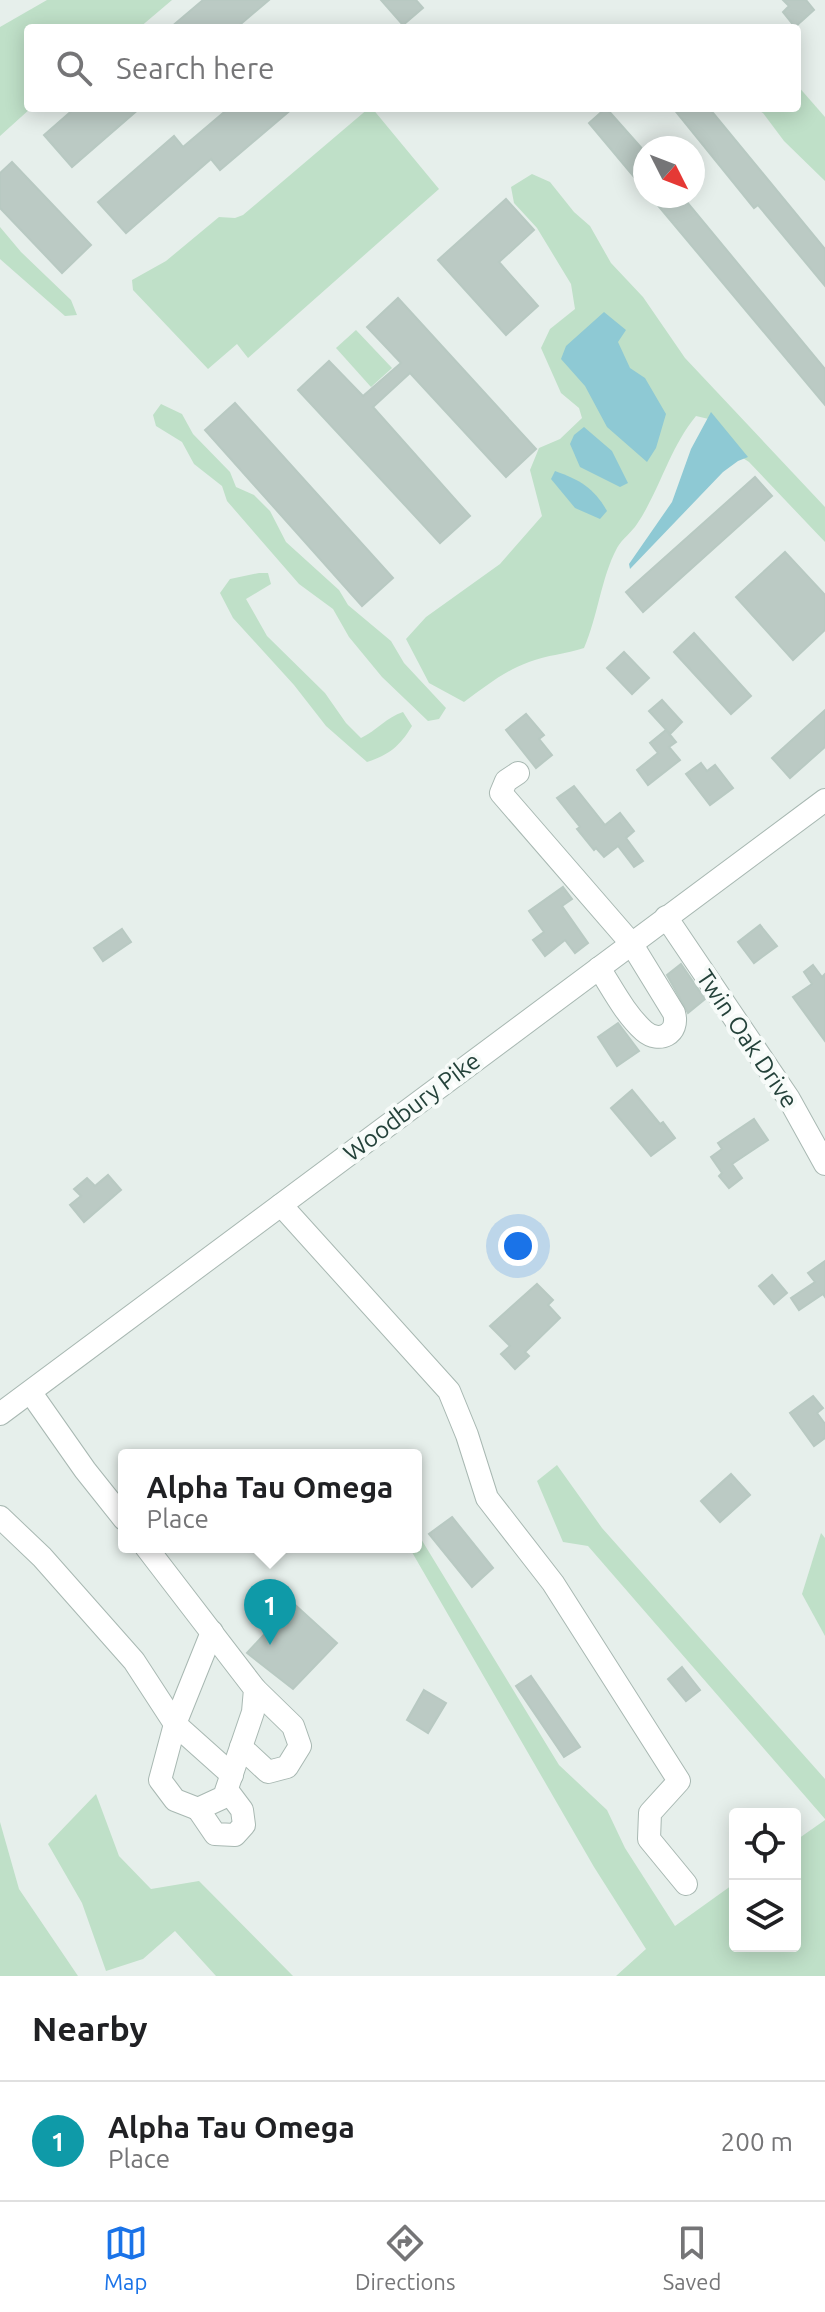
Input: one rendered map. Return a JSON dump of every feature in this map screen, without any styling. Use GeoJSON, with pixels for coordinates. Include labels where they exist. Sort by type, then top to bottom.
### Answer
{"type":"FeatureCollection","features":[{"type":"Feature","properties":{"kind":"street"},"geometry":{"type":"LineString","coordinates":[[518,773],[506,781],[501,793],[631,943],[674,1013],[676,1021],[673,1030],[662,1038],[654,1038],[645,1032],[633,1020],[599,968]]}},
{"type":"Feature","properties":{"kind":"street","name":"Woodbury Pike"},"geometry":{"type":"LineString","coordinates":[[0,1414],[825,800]]}},
{"type":"Feature","properties":{"kind":"street","name":"Twin Oak Drive"},"geometry":{"type":"LineString","coordinates":[[666,917],[789,1099],[825,1164]]}},
{"type":"Feature","properties":{"kind":"street"},"geometry":{"type":"LineString","coordinates":[[281,1205],[449,1391],[487,1498],[553,1583],[679,1781],[650,1813],[649,1839],[686,1884]]}},
{"type":"Feature","properties":{"kind":"street"},"geometry":{"type":"LineString","coordinates":[[31,1393],[118,1511]]}},
{"type":"Feature","properties":{"kind":"street"},"geometry":{"type":"LineString","coordinates":[[0,1517],[42,1557],[134,1661],[175,1724],[229,1782],[242,1810],[244,1825],[235,1835],[215,1834],[198,1809],[175,1800],[160,1780],[175,1724],[212,1632]]}},
{"type":"Feature","properties":{"kind":"street"},"geometry":{"type":"LineString","coordinates":[[151,1553],[255,1689],[293,1726],[300,1746],[287,1767],[268,1772],[241,1747]]}},
{"type":"Feature","properties":{"kind":"street"},"geometry":{"type":"LineString","coordinates":[[198,1809],[224,1797],[253,1712],[255,1689]]}},
{"type":"Feature","properties":{"kind":"green space"},"geometry":{"type":"Polygon","coordinates":[[[47,0],[172,0],[144,24],[24,24],[24,112],[27,112],[0,136],[0,27],[47,0]]]}},
{"type":"Feature","properties":{"kind":"green space"},"geometry":{"type":"Polygon","coordinates":[[[801,90],[825,117],[825,181],[784,141],[763,113],[801,112],[801,90]]]}},
{"type":"Feature","properties":{"kind":"green space"},"geometry":{"type":"Polygon","coordinates":[[[364,112],[375,112],[439,189],[248,358],[237,344],[208,369],[133,290],[132,280],[166,261],[219,217],[243,215],[364,112]]]}},
{"type":"Feature","properties":{"kind":"green space"},"geometry":{"type":"Polygon","coordinates":[[[532,174],[550,182],[574,212],[590,226],[611,263],[643,297],[685,358],[825,507],[825,542],[749,462],[734,452],[713,420],[696,416],[679,441],[645,511],[617,548],[584,648],[520,666],[464,702],[429,683],[406,639],[426,617],[500,564],[542,516],[530,470],[539,448],[560,439],[582,418],[579,408],[561,393],[541,348],[550,329],[575,309],[571,284],[537,228],[514,203],[511,187],[532,174]]]}},
{"type":"Feature","properties":{"kind":"green space"},"geometry":{"type":"Polygon","coordinates":[[[0,227],[71,300],[77,315],[65,316],[0,259],[0,227]]]}},
{"type":"Feature","properties":{"kind":"green space"},"geometry":{"type":"Polygon","coordinates":[[[356,330],[392,368],[371,387],[336,348],[356,330]]]}},
{"type":"Feature","properties":{"kind":"green space"},"geometry":{"type":"Polygon","coordinates":[[[161,404],[182,414],[193,434],[230,472],[236,487],[254,495],[270,511],[286,542],[339,590],[348,605],[391,641],[404,663],[446,708],[439,719],[428,721],[382,677],[349,637],[333,609],[299,584],[227,501],[222,486],[194,464],[182,442],[156,426],[153,415],[161,404]]]}},
{"type":"Feature","properties":{"kind":"green space"},"geometry":{"type":"Polygon","coordinates":[[[268,573],[271,584],[246,599],[267,636],[325,693],[361,738],[403,712],[412,726],[393,749],[367,762],[326,726],[294,685],[233,618],[220,593],[230,579],[268,573]]]}},
{"type":"Feature","properties":{"kind":"green space"},"geometry":{"type":"Polygon","coordinates":[[[557,1465],[602,1528],[825,1779],[825,1819],[588,1546],[563,1542],[537,1481],[557,1465]]]}},
{"type":"Feature","properties":{"kind":"green space"},"geometry":{"type":"Polygon","coordinates":[[[821,1533],[825,1538],[825,1636],[802,1594],[821,1533]]]}},
{"type":"Feature","properties":{"kind":"green space"},"geometry":{"type":"Polygon","coordinates":[[[422,1541],[559,1765],[607,1810],[625,1848],[675,1926],[729,1887],[729,1952],[801,1952],[801,1837],[825,1820],[825,1976],[616,1976],[646,1949],[594,1867],[412,1553],[422,1553],[422,1541]]]}},
{"type":"Feature","properties":{"kind":"green space"},"geometry":{"type":"Polygon","coordinates":[[[96,1794],[119,1856],[151,1889],[199,1881],[293,1976],[216,1976],[175,1931],[143,1959],[106,1971],[82,1903],[48,1844],[96,1794]]]}},
{"type":"Feature","properties":{"kind":"green space"},"geometry":{"type":"Polygon","coordinates":[[[0,1822],[19,1889],[78,1976],[0,1976],[0,1822]]]}},
{"type":"Feature","properties":{"kind":"water"},"geometry":{"type":"Polygon","coordinates":[[[604,312],[626,330],[618,342],[630,368],[645,378],[666,414],[656,448],[647,462],[607,427],[585,386],[561,359],[566,346],[604,312]]]}},
{"type":"Feature","properties":{"kind":"water"},"geometry":{"type":"Polygon","coordinates":[[[711,412],[748,457],[723,472],[630,569],[629,564],[672,502],[691,449],[711,412]]]}},
{"type":"Feature","properties":{"kind":"water"},"geometry":{"type":"Polygon","coordinates":[[[584,427],[612,451],[628,483],[620,487],[580,467],[570,444],[574,435],[584,427]]]}},
{"type":"Feature","properties":{"kind":"water"},"geometry":{"type":"Polygon","coordinates":[[[555,471],[579,482],[597,496],[607,511],[600,519],[575,508],[551,479],[555,471]]]}},
{"type":"Feature","properties":{"kind":"building"},"geometry":{"type":"Polygon","coordinates":[[[203,0],[269,0],[241,24],[175,24],[203,0]]]}},
{"type":"Feature","properties":{"kind":"building"},"geometry":{"type":"Polygon","coordinates":[[[381,0],[416,0],[423,8],[402,24],[381,0]]]}},
{"type":"Feature","properties":{"kind":"building"},"geometry":{"type":"Polygon","coordinates":[[[783,0],[806,0],[814,10],[798,24],[793,24],[783,12],[789,6],[783,0]]]}},
{"type":"Feature","properties":{"kind":"building"},"geometry":{"type":"Polygon","coordinates":[[[70,112],[135,112],[72,167],[44,135],[70,112]]]}},
{"type":"Feature","properties":{"kind":"building"},"geometry":{"type":"Polygon","coordinates":[[[224,112],[288,112],[220,170],[211,159],[126,233],[98,202],[174,136],[183,147],[224,112]]]}},
{"type":"Feature","properties":{"kind":"building"},"geometry":{"type":"Polygon","coordinates":[[[601,112],[610,112],[633,138],[633,176],[589,123],[601,112]]]}},
{"type":"Feature","properties":{"kind":"building"},"geometry":{"type":"Polygon","coordinates":[[[676,112],[712,112],[825,249],[825,286],[758,205],[754,208],[705,148],[705,136],[696,136],[676,112]]]}},
{"type":"Feature","properties":{"kind":"building"},"geometry":{"type":"Polygon","coordinates":[[[12,162],[91,245],[62,273],[0,208],[0,173],[12,162]]]}},
{"type":"Feature","properties":{"kind":"building"},"geometry":{"type":"Polygon","coordinates":[[[506,199],[534,230],[499,262],[538,306],[506,335],[438,260],[506,199]]]}},
{"type":"Feature","properties":{"kind":"building"},"geometry":{"type":"Polygon","coordinates":[[[660,208],[692,208],[825,369],[825,405],[660,208]]]}},
{"type":"Feature","properties":{"kind":"building"},"geometry":{"type":"Polygon","coordinates":[[[398,298],[536,449],[506,477],[410,373],[373,407],[470,516],[440,543],[298,390],[329,361],[363,396],[401,363],[367,327],[398,298]]]}},
{"type":"Feature","properties":{"kind":"building"},"geometry":{"type":"Polygon","coordinates":[[[235,403],[393,578],[362,606],[205,430],[235,403]]]}},
{"type":"Feature","properties":{"kind":"building"},"geometry":{"type":"Polygon","coordinates":[[[755,477],[772,496],[643,612],[626,592],[755,477]]]}},
{"type":"Feature","properties":{"kind":"building"},"geometry":{"type":"Polygon","coordinates":[[[785,552],[825,595],[825,630],[793,660],[736,597],[785,552]]]}},
{"type":"Feature","properties":{"kind":"building"},"geometry":{"type":"Polygon","coordinates":[[[694,633],[751,696],[731,714],[674,652],[694,633]]]}},
{"type":"Feature","properties":{"kind":"building"},"geometry":{"type":"Polygon","coordinates":[[[624,652],[649,678],[632,694],[607,668],[624,652]]]}},
{"type":"Feature","properties":{"kind":"building"},"geometry":{"type":"Polygon","coordinates":[[[662,700],[682,722],[670,734],[649,711],[662,700]]]}},
{"type":"Feature","properties":{"kind":"building"},"geometry":{"type":"Polygon","coordinates":[[[825,710],[825,747],[790,778],[772,758],[825,710]]]}},
{"type":"Feature","properties":{"kind":"building"},"geometry":{"type":"Polygon","coordinates":[[[526,714],[544,735],[539,739],[552,755],[536,768],[506,730],[526,714]]]}},
{"type":"Feature","properties":{"kind":"building"},"geometry":{"type":"Polygon","coordinates":[[[666,730],[676,742],[669,747],[680,760],[648,785],[637,770],[658,753],[650,743],[666,730]]]}},
{"type":"Feature","properties":{"kind":"building"},"geometry":{"type":"Polygon","coordinates":[[[701,763],[707,771],[715,765],[733,788],[710,805],[686,774],[701,763]]]}},
{"type":"Feature","properties":{"kind":"building"},"geometry":{"type":"Polygon","coordinates":[[[574,786],[605,825],[620,813],[634,831],[626,838],[643,861],[634,867],[618,846],[604,857],[596,848],[594,850],[557,798],[574,786]]]}},
{"type":"Feature","properties":{"kind":"building"},"geometry":{"type":"Polygon","coordinates":[[[563,887],[572,899],[562,906],[588,943],[575,953],[565,940],[545,956],[533,940],[544,932],[529,911],[563,887]]]}},
{"type":"Feature","properties":{"kind":"building"},"geometry":{"type":"Polygon","coordinates":[[[760,925],[777,946],[754,963],[738,942],[760,925]]]}},
{"type":"Feature","properties":{"kind":"building"},"geometry":{"type":"Polygon","coordinates":[[[122,929],[131,942],[103,961],[94,948],[122,929]]]}},
{"type":"Feature","properties":{"kind":"building"},"geometry":{"type":"Polygon","coordinates":[[[681,964],[705,999],[688,1013],[667,975],[681,964]]]}},
{"type":"Feature","properties":{"kind":"building"},"geometry":{"type":"Polygon","coordinates":[[[813,965],[822,977],[825,974],[825,1041],[793,997],[812,984],[804,972],[813,965]]]}},
{"type":"Feature","properties":{"kind":"building"},"geometry":{"type":"Polygon","coordinates":[[[618,1023],[639,1051],[617,1066],[598,1037],[618,1023]]]}},
{"type":"Feature","properties":{"kind":"building"},"geometry":{"type":"Polygon","coordinates":[[[632,1090],[675,1138],[651,1156],[611,1108],[632,1090]]]}},
{"type":"Feature","properties":{"kind":"building"},"geometry":{"type":"Polygon","coordinates":[[[754,1119],[768,1140],[732,1164],[742,1178],[729,1188],[719,1176],[722,1173],[711,1157],[722,1149],[718,1143],[754,1119]]]}},
{"type":"Feature","properties":{"kind":"building"},"geometry":{"type":"Polygon","coordinates":[[[108,1175],[121,1190],[84,1222],[70,1205],[81,1196],[74,1189],[87,1178],[95,1186],[108,1175]]]}},
{"type":"Feature","properties":{"kind":"building"},"geometry":{"type":"Polygon","coordinates":[[[825,1261],[825,1297],[823,1294],[799,1310],[791,1298],[815,1282],[808,1273],[825,1261]]]}},
{"type":"Feature","properties":{"kind":"building"},"geometry":{"type":"Polygon","coordinates":[[[772,1275],[787,1293],[774,1304],[759,1286],[772,1275]]]}},
{"type":"Feature","properties":{"kind":"building"},"geometry":{"type":"Polygon","coordinates":[[[537,1284],[553,1300],[548,1305],[560,1318],[525,1352],[529,1356],[515,1369],[501,1354],[510,1346],[490,1326],[537,1284]]]}},
{"type":"Feature","properties":{"kind":"building"},"geometry":{"type":"Polygon","coordinates":[[[813,1396],[823,1408],[817,1413],[825,1424],[825,1438],[814,1446],[790,1413],[813,1396]]]}},
{"type":"Feature","properties":{"kind":"building"},"geometry":{"type":"Polygon","coordinates":[[[731,1474],[750,1495],[720,1522],[701,1501],[731,1474]]]}},
{"type":"Feature","properties":{"kind":"building"},"geometry":{"type":"Polygon","coordinates":[[[452,1517],[493,1568],[472,1587],[429,1534],[452,1517]]]}},
{"type":"Feature","properties":{"kind":"building"},"geometry":{"type":"Polygon","coordinates":[[[293,1603],[337,1643],[293,1689],[247,1653],[293,1603]]]}},
{"type":"Feature","properties":{"kind":"building"},"geometry":{"type":"Polygon","coordinates":[[[682,1667],[700,1690],[686,1701],[668,1679],[682,1667]]]}},
{"type":"Feature","properties":{"kind":"building"},"geometry":{"type":"Polygon","coordinates":[[[531,1676],[580,1747],[564,1757],[516,1686],[531,1676]]]}},
{"type":"Feature","properties":{"kind":"building"},"geometry":{"type":"Polygon","coordinates":[[[424,1690],[446,1703],[428,1733],[407,1720],[424,1690]]]}},
{"type":"Feature","properties":{"kind":"place","name":"Alpha Tau Omega"},"geometry":{"type":"Point","coordinates":[270,1645]}}]}
